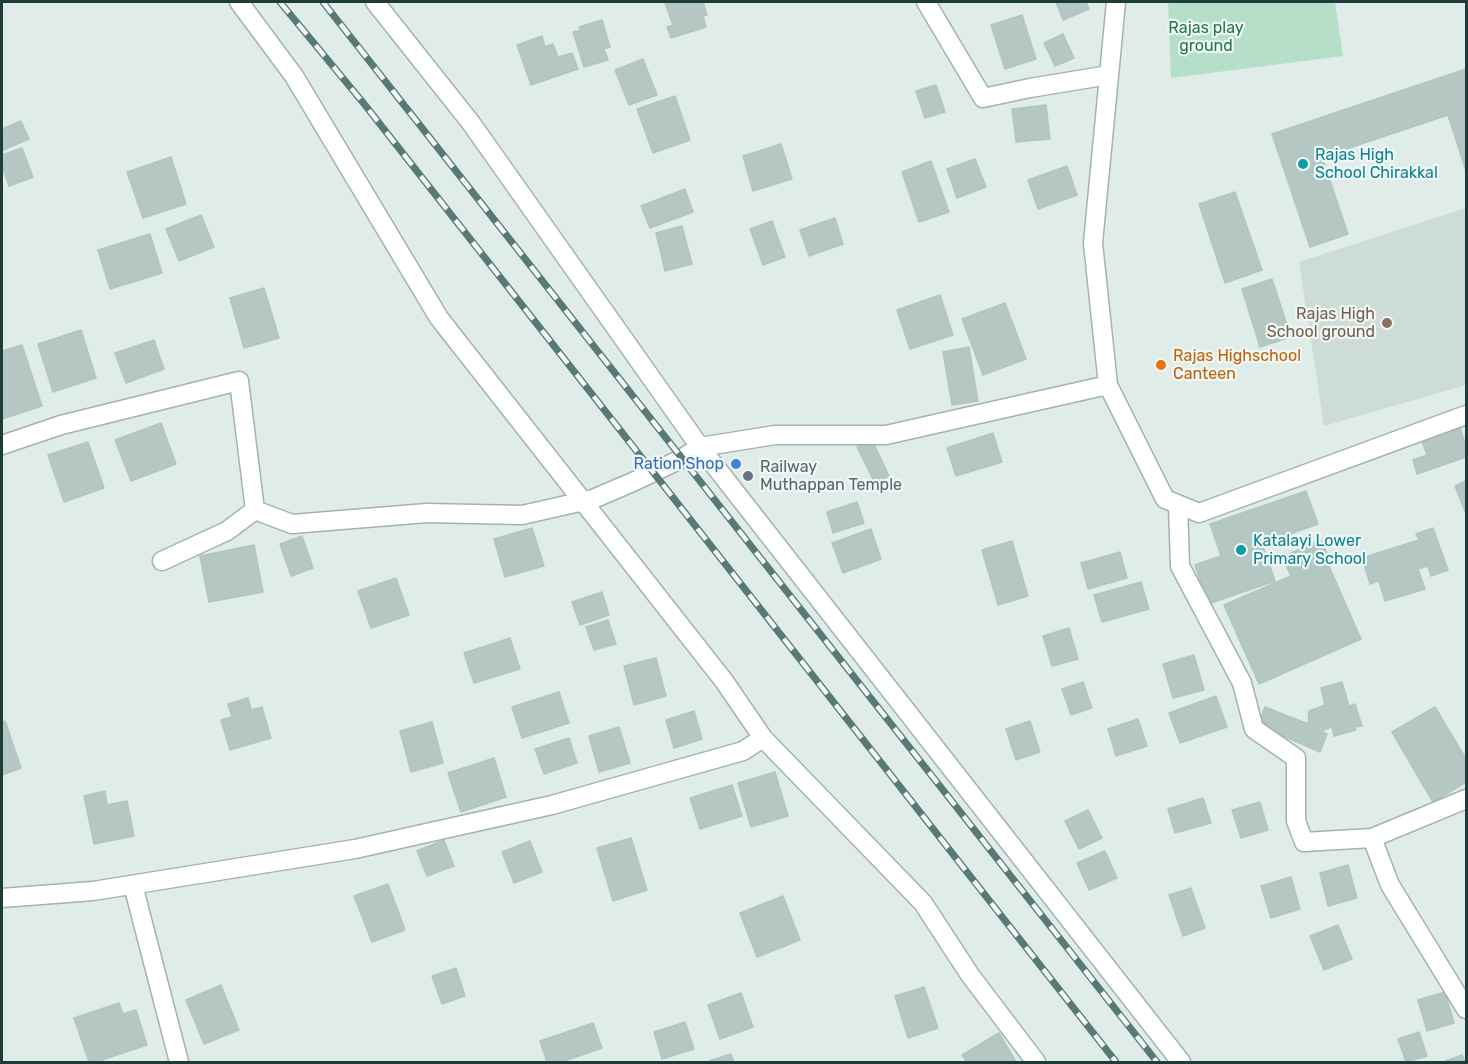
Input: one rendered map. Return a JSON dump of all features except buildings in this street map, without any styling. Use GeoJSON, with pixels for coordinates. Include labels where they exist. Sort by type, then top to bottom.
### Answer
{"type":"FeatureCollection","features":[{"type":"Feature","properties":{"kind":"street"},"geometry":{"type":"LineString","coordinates":[[239,2],[294,76],[440,318],[724,681],[763,738],[923,903],[970,975],[1036,1062]]}},
{"type":"Feature","properties":{"kind":"street"},"geometry":{"type":"LineString","coordinates":[[375,2],[471,123],[700,447],[1181,1062]]}},
{"type":"Feature","properties":{"kind":"street"},"geometry":{"type":"LineString","coordinates":[[926,2],[983,98],[1109,75]]}},
{"type":"Feature","properties":{"kind":"street"},"geometry":{"type":"LineString","coordinates":[[1116,2],[1093,243],[1108,385],[1165,499],[1199,513],[1467,415]]}},
{"type":"Feature","properties":{"kind":"street"},"geometry":{"type":"LineString","coordinates":[[2,445],[61,425],[239,381],[255,510]]}},
{"type":"Feature","properties":{"kind":"street"},"geometry":{"type":"LineString","coordinates":[[255,510],[292,524],[427,513],[522,515],[593,499],[681,459],[700,447],[775,435],[886,435],[1108,385]]}},
{"type":"Feature","properties":{"kind":"street"},"geometry":{"type":"LineString","coordinates":[[1178,505],[1179,566],[1242,683],[1254,729],[1296,758],[1296,821],[1304,842],[1372,838],[1467,799]]}},
{"type":"Feature","properties":{"kind":"street"},"geometry":{"type":"LineString","coordinates":[[162,561],[227,531],[255,510]]}},
{"type":"Feature","properties":{"kind":"street"},"geometry":{"type":"LineString","coordinates":[[2,898],[93,891],[355,849],[540,807],[743,751],[763,738]]}},
{"type":"Feature","properties":{"kind":"street"},"geometry":{"type":"LineString","coordinates":[[1372,838],[1389,885],[1467,1009]]}},
{"type":"Feature","properties":{"kind":"street"},"geometry":{"type":"LineString","coordinates":[[133,885],[179,1062]]}},
{"type":"Feature","properties":{"kind":"shaded area","name":"Rajas High School ground"},"geometry":{"type":"Polygon","coordinates":[[[1466,208],[1466,385],[1324,426],[1299,262],[1466,208]]]}},
{"type":"Feature","properties":{"kind":"green space","name":"Rajas play ground"},"geometry":{"type":"Polygon","coordinates":[[[1168,2],[1335,2],[1343,56],[1171,78],[1168,2]]]}},
{"type":"Feature","properties":{"kind":"railway"},"geometry":{"type":"LineString","coordinates":[[280,2],[365,105],[1116,1062]]}},
{"type":"Feature","properties":{"kind":"railway"},"geometry":{"type":"LineString","coordinates":[[323,2],[1157,1062]]}},
{"type":"Feature","properties":{"kind":"place","name":"Rajas High School Chirakkal"},"geometry":{"type":"Point","coordinates":[1303,164]}},
{"type":"Feature","properties":{"kind":"place","name":"Rajas High School ground"},"geometry":{"type":"Point","coordinates":[1387,323]}},
{"type":"Feature","properties":{"kind":"place","name":"Rajas Highschool Canteen"},"geometry":{"type":"Point","coordinates":[1161,365]}},
{"type":"Feature","properties":{"kind":"place","name":"Ration Shop"},"geometry":{"type":"Point","coordinates":[736,464]}},
{"type":"Feature","properties":{"kind":"place","name":"Railway Muthappan Temple"},"geometry":{"type":"Point","coordinates":[748,476]}},
{"type":"Feature","properties":{"kind":"place","name":"Katalayi Lower Primary School"},"geometry":{"type":"Point","coordinates":[1241,550]}}]}
